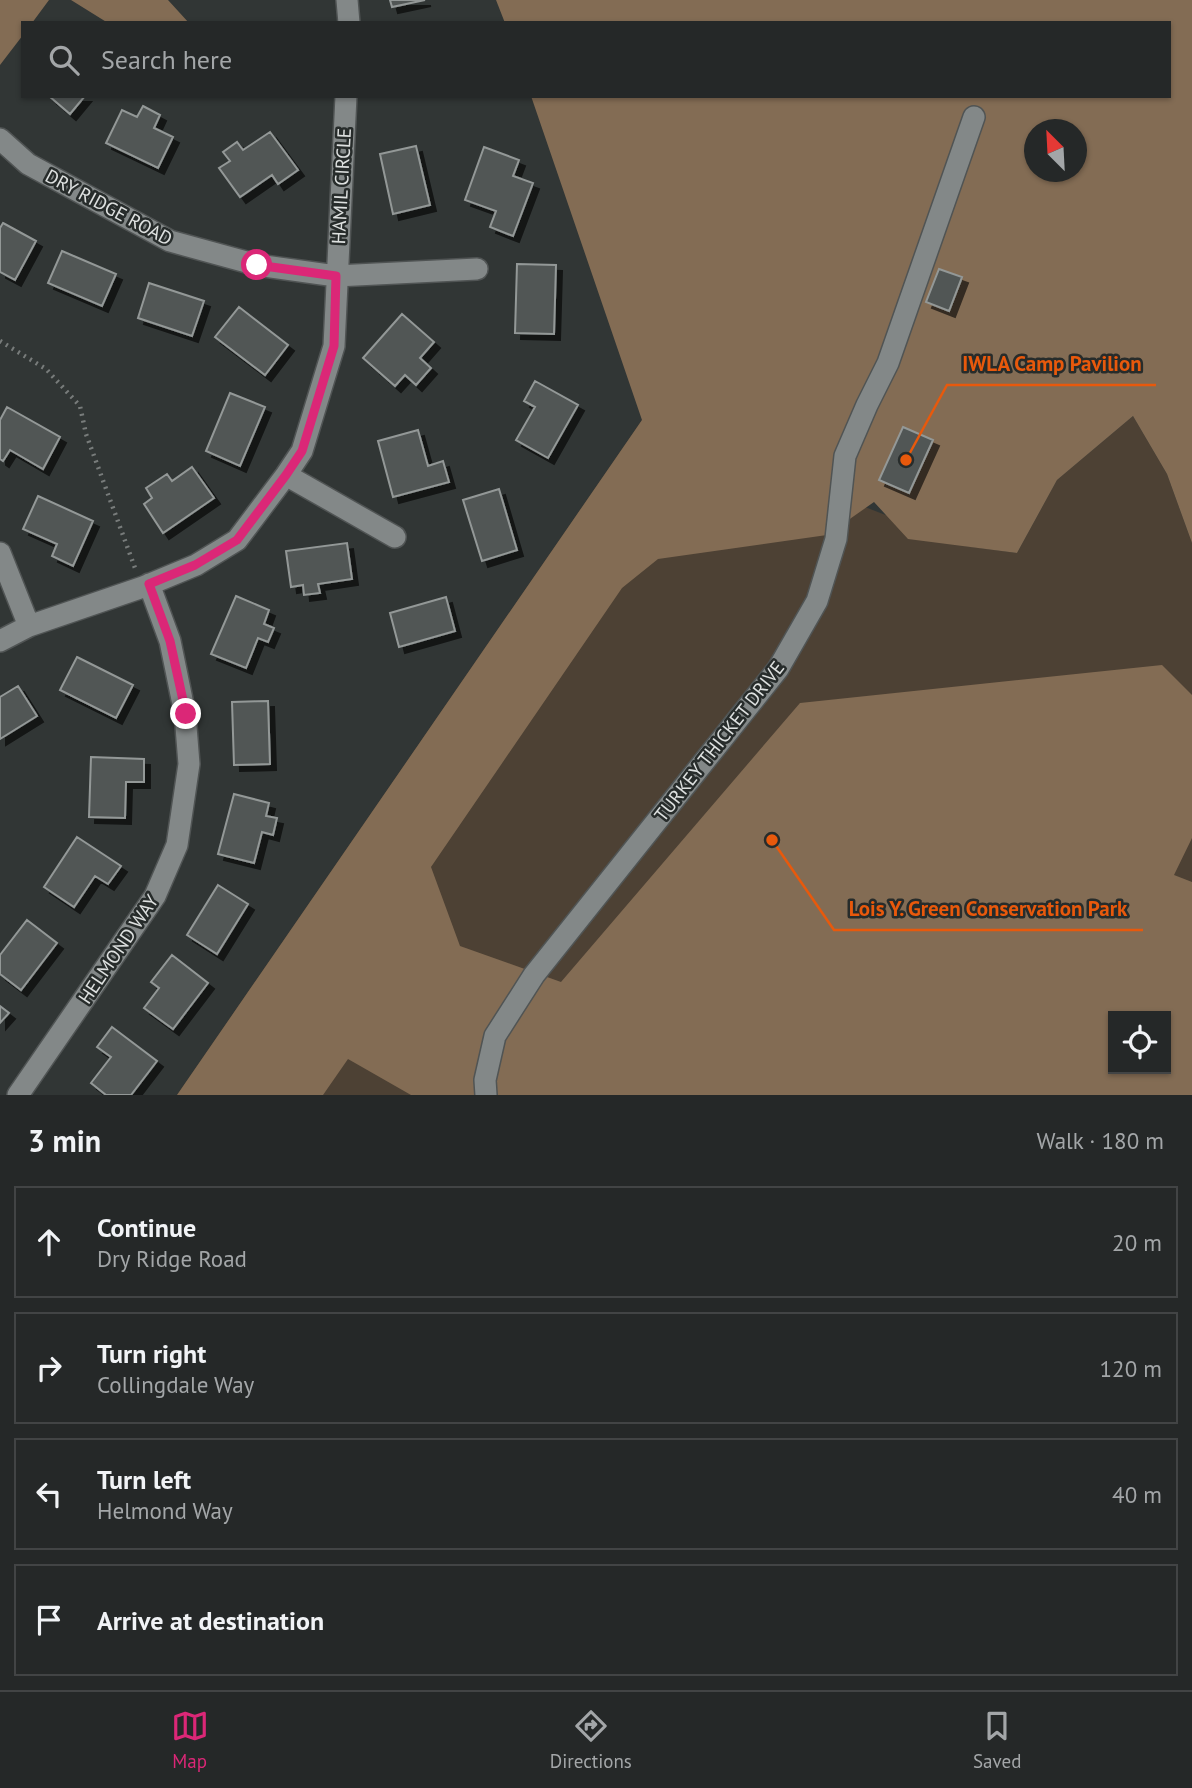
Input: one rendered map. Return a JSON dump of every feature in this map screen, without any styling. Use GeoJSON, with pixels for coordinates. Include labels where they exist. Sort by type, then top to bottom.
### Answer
{"type":"FeatureCollection","features":[{"type":"Feature","properties":{"kind":"street"},"geometry":{"type":"LineString","coordinates":[[347,0],[349,21]]}},
{"type":"Feature","properties":{"kind":"street","name":"HAMIL CIRCLE"},"geometry":{"type":"LineString","coordinates":[[0,641],[29,626],[146,586],[195,565],[237,540],[302,451],[334,346],[345,98]]}},
{"type":"Feature","properties":{"kind":"street","name":"TURKEY THICKET DRIVE"},"geometry":{"type":"LineString","coordinates":[[486,1095],[485,1080],[495,1036],[534,975],[778,669],[817,601],[836,539],[845,456],[888,363],[974,117]]}},
{"type":"Feature","properties":{"kind":"street","name":"DRY RIDGE ROAD"},"geometry":{"type":"LineString","coordinates":[[0,139],[28,164],[170,241],[257,265],[336,276],[477,269]]}},
{"type":"Feature","properties":{"kind":"street"},"geometry":{"type":"LineString","coordinates":[[286,475],[395,537]]}},
{"type":"Feature","properties":{"kind":"street"},"geometry":{"type":"LineString","coordinates":[[0,553],[29,626]]}},
{"type":"Feature","properties":{"kind":"street","name":"HELMOND WAY"},"geometry":{"type":"LineString","coordinates":[[18,1095],[155,896],[177,845],[189,764],[186,714],[170,641],[146,586]]}},
{"type":"Feature","properties":{"kind":"path"},"geometry":{"type":"LineString","coordinates":[[0,341],[46,369],[80,406],[86,434],[146,586]]}},
{"type":"Feature","properties":{"kind":"shaded area"},"geometry":{"type":"Polygon","coordinates":[[[0,0],[49,0],[33,21],[21,21],[21,38],[0,65],[0,0]]]}},
{"type":"Feature","properties":{"kind":"shaded area"},"geometry":{"type":"Polygon","coordinates":[[[71,0],[168,0],[187,21],[105,21],[71,0]]]}},
{"type":"Feature","properties":{"kind":"shaded area"},"geometry":{"type":"Polygon","coordinates":[[[496,0],[1192,0],[1192,543],[1167,474],[1133,416],[1057,480],[1017,553],[908,539],[874,502],[827,535],[658,559],[622,588],[431,867],[460,946],[561,982],[800,703],[1162,665],[1192,695],[1192,838],[1174,875],[1192,882],[1192,1095],[411,1095],[348,1059],[323,1095],[177,1095],[642,420],[532,98],[1171,98],[1171,21],[504,21],[496,0]]]}},
{"type":"Feature","properties":{"kind":"shaded area"},"geometry":{"type":"Polygon","coordinates":[[[1133,416],[1167,474],[1192,543],[1192,1095],[177,1095],[642,420],[965,546],[1017,553],[1057,480],[1133,416]]]}},
{"type":"Feature","properties":{"kind":"building"},"geometry":{"type":"Polygon","coordinates":[[[390,0],[425,0],[392,7],[390,0]]]}},
{"type":"Feature","properties":{"kind":"building"},"geometry":{"type":"Polygon","coordinates":[[[51,98],[83,98],[70,114],[51,98]]]}},
{"type":"Feature","properties":{"kind":"building"},"geometry":{"type":"Polygon","coordinates":[[[143,106],[160,115],[154,128],[173,137],[158,168],[106,143],[122,110],[137,117],[143,106]]]}},
{"type":"Feature","properties":{"kind":"building"},"geometry":{"type":"Polygon","coordinates":[[[270,132],[298,170],[278,184],[272,175],[240,197],[219,168],[230,161],[223,152],[237,142],[243,150],[270,132]]]}},
{"type":"Feature","properties":{"kind":"building"},"geometry":{"type":"Polygon","coordinates":[[[416,146],[430,205],[393,214],[380,154],[416,146]]]}},
{"type":"Feature","properties":{"kind":"building"},"geometry":{"type":"Polygon","coordinates":[[[484,147],[519,160],[513,176],[533,183],[513,236],[490,227],[496,211],[465,200],[484,147]]]}},
{"type":"Feature","properties":{"kind":"building"},"geometry":{"type":"Polygon","coordinates":[[[3,223],[36,241],[15,280],[0,272],[0,228],[3,223]]]}},
{"type":"Feature","properties":{"kind":"building"},"geometry":{"type":"Polygon","coordinates":[[[62,251],[116,274],[102,306],[48,283],[62,251]]]}},
{"type":"Feature","properties":{"kind":"building"},"geometry":{"type":"Polygon","coordinates":[[[517,264],[556,265],[554,334],[515,333],[517,264]]]}},
{"type":"Feature","properties":{"kind":"building"},"geometry":{"type":"Polygon","coordinates":[[[939,269],[962,277],[949,311],[926,302],[939,269]]]}},
{"type":"Feature","properties":{"kind":"building"},"geometry":{"type":"Polygon","coordinates":[[[149,283],[204,301],[192,336],[138,318],[149,283]]]}},
{"type":"Feature","properties":{"kind":"building"},"geometry":{"type":"Polygon","coordinates":[[[239,307],[288,345],[265,375],[215,337],[239,307]]]}},
{"type":"Feature","properties":{"kind":"building"},"geometry":{"type":"Polygon","coordinates":[[[402,314],[434,342],[420,358],[431,368],[416,385],[405,375],[395,386],[363,358],[402,314]]]}},
{"type":"Feature","properties":{"kind":"building"},"geometry":{"type":"Polygon","coordinates":[[[535,381],[578,405],[548,458],[516,440],[535,407],[524,401],[535,381]]]}},
{"type":"Feature","properties":{"kind":"building"},"geometry":{"type":"Polygon","coordinates":[[[230,393],[265,407],[240,466],[206,451],[230,393]]]}},
{"type":"Feature","properties":{"kind":"building"},"geometry":{"type":"Polygon","coordinates":[[[7,407],[60,437],[43,469],[10,450],[3,461],[0,459],[0,420],[7,407]]]}},
{"type":"Feature","properties":{"kind":"building"},"geometry":{"type":"Polygon","coordinates":[[[903,427],[933,440],[909,493],[879,480],[903,427]]]}},
{"type":"Feature","properties":{"kind":"building"},"geometry":{"type":"Polygon","coordinates":[[[418,430],[428,466],[443,461],[449,482],[393,497],[378,441],[418,430]]]}},
{"type":"Feature","properties":{"kind":"building"},"geometry":{"type":"Polygon","coordinates":[[[192,467],[214,498],[163,533],[144,504],[152,498],[146,488],[167,474],[172,481],[192,467]]]}},
{"type":"Feature","properties":{"kind":"building"},"geometry":{"type":"Polygon","coordinates":[[[499,489],[517,550],[482,561],[463,500],[499,489]]]}},
{"type":"Feature","properties":{"kind":"building"},"geometry":{"type":"Polygon","coordinates":[[[38,496],[93,521],[73,566],[52,556],[57,544],[23,529],[38,496]]]}},
{"type":"Feature","properties":{"kind":"building"},"geometry":{"type":"Polygon","coordinates":[[[347,543],[352,579],[318,584],[320,593],[304,595],[303,585],[291,587],[286,551],[347,543]]]}},
{"type":"Feature","properties":{"kind":"building"},"geometry":{"type":"Polygon","coordinates":[[[236,596],[269,610],[264,624],[274,628],[268,642],[258,638],[246,668],[211,654],[236,596]]]}},
{"type":"Feature","properties":{"kind":"building"},"geometry":{"type":"Polygon","coordinates":[[[446,597],[455,631],[399,647],[390,613],[446,597]]]}},
{"type":"Feature","properties":{"kind":"building"},"geometry":{"type":"Polygon","coordinates":[[[77,657],[133,685],[116,718],[60,690],[77,657]]]}},
{"type":"Feature","properties":{"kind":"building"},"geometry":{"type":"Polygon","coordinates":[[[18,686],[37,716],[0,739],[0,697],[18,686]]]}},
{"type":"Feature","properties":{"kind":"building"},"geometry":{"type":"Polygon","coordinates":[[[268,701],[270,764],[234,765],[232,702],[268,701]]]}},
{"type":"Feature","properties":{"kind":"building"},"geometry":{"type":"Polygon","coordinates":[[[91,757],[144,759],[144,782],[126,782],[125,818],[89,817],[91,757]]]}},
{"type":"Feature","properties":{"kind":"building"},"geometry":{"type":"Polygon","coordinates":[[[234,794],[269,803],[266,816],[277,818],[273,835],[262,832],[254,863],[218,854],[234,794]]]}},
{"type":"Feature","properties":{"kind":"building"},"geometry":{"type":"Polygon","coordinates":[[[77,837],[121,866],[108,884],[95,876],[74,907],[44,887],[77,837]]]}},
{"type":"Feature","properties":{"kind":"building"},"geometry":{"type":"Polygon","coordinates":[[[218,885],[248,904],[217,954],[187,935],[218,885]]]}},
{"type":"Feature","properties":{"kind":"building"},"geometry":{"type":"Polygon","coordinates":[[[27,920],[57,943],[21,990],[0,974],[0,955],[27,920]]]}},
{"type":"Feature","properties":{"kind":"building"},"geometry":{"type":"Polygon","coordinates":[[[172,955],[208,983],[173,1029],[144,1008],[159,988],[151,982],[172,955]]]}},
{"type":"Feature","properties":{"kind":"building"},"geometry":{"type":"Polygon","coordinates":[[[0,1006],[9,1013],[0,1023],[0,1006]]]}},
{"type":"Feature","properties":{"kind":"building"},"geometry":{"type":"Polygon","coordinates":[[[112,1027],[157,1061],[131,1095],[106,1095],[91,1083],[111,1057],[97,1047],[112,1027]]]}},
{"type":"Feature","properties":{"kind":"place","name":"IWLA Camp Pavilion"},"geometry":{"type":"Point","coordinates":[906,460]}},
{"type":"Feature","properties":{"kind":"place","name":"Lois Y. Green Conservation Park"},"geometry":{"type":"Point","coordinates":[772,840]}},
{"type":"Feature","properties":{"kind":"route"},"geometry":{"type":"LineString","coordinates":[[186,714],[170,641],[149,584],[195,565],[237,540],[302,451],[334,346],[336,276],[257,265]]}}]}
